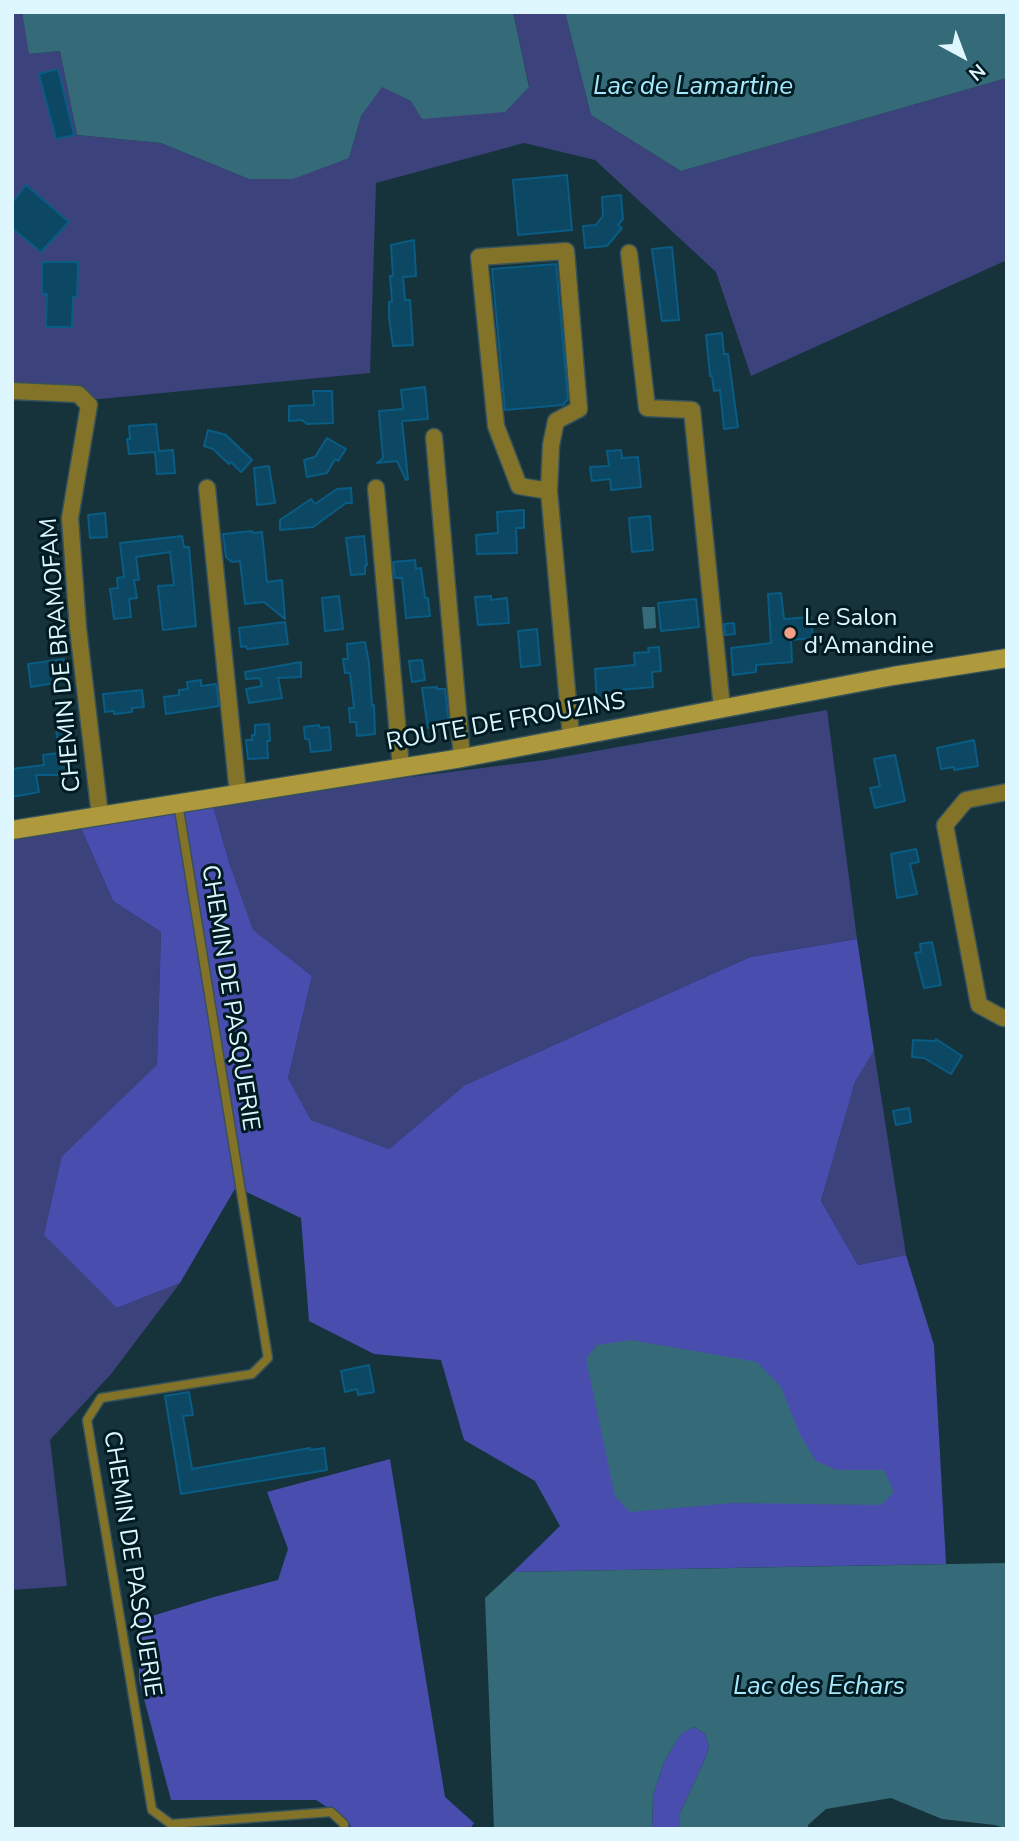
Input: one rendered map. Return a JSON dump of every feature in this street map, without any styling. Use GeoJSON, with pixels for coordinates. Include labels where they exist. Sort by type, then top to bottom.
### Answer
{"type":"FeatureCollection","features":[{"type":"Feature","properties":{"kind":"main road","name":"ROUTE DE FROUZINS"},"geometry":{"type":"LineString","coordinates":[[12,830],[462,758],[722,708],[1007,658]]}},
{"type":"Feature","properties":{"kind":"street"},"geometry":{"type":"LineString","coordinates":[[549,492],[519,486],[496,426],[479,257],[566,251],[579,409],[556,421],[551,445],[549,492],[571,736]]}},
{"type":"Feature","properties":{"kind":"street"},"geometry":{"type":"LineString","coordinates":[[629,253],[647,408],[692,411],[722,708]]}},
{"type":"Feature","properties":{"kind":"street","name":"CHEMIN DE BRAMOFAM"},"geometry":{"type":"LineString","coordinates":[[12,391],[78,394],[89,405],[70,518],[78,628],[100,816]]}},
{"type":"Feature","properties":{"kind":"street"},"geometry":{"type":"LineString","coordinates":[[435,437],[462,758]]}},
{"type":"Feature","properties":{"kind":"street"},"geometry":{"type":"LineString","coordinates":[[207,488],[238,794]]}},
{"type":"Feature","properties":{"kind":"street"},"geometry":{"type":"LineString","coordinates":[[376,488],[401,768]]}},
{"type":"Feature","properties":{"kind":"street"},"geometry":{"type":"LineString","coordinates":[[1007,792],[966,800],[945,825],[979,1005],[1003,1018],[1007,1017]]}},
{"type":"Feature","properties":{"kind":"lane","name":"CHEMIN DE PASQUERIE"},"geometry":{"type":"LineString","coordinates":[[177,803],[268,1358],[253,1374],[101,1398],[87,1420],[152,1810],[171,1824],[331,1812],[344,1824],[344,1829]]}},
{"type":"Feature","properties":{"kind":"shaded area"},"geometry":{"type":"Polygon","coordinates":[[[12,12],[22,12],[30,54],[60,51],[77,135],[161,143],[249,179],[349,158],[361,116],[382,86],[411,101],[529,86],[513,12],[565,12],[591,115],[681,171],[1007,78],[1007,260],[751,376],[716,272],[595,160],[524,143],[376,183],[370,373],[100,399],[12,390],[12,12]]]}},
{"type":"Feature","properties":{"kind":"shaded area"},"geometry":{"type":"Polygon","coordinates":[[[827,710],[857,939],[750,957],[465,1085],[389,1149],[311,1120],[288,1078],[312,976],[253,931],[212,802],[545,760],[827,710]]]}},
{"type":"Feature","properties":{"kind":"shaded area"},"geometry":{"type":"Polygon","coordinates":[[[212,802],[229,862],[253,930],[312,976],[288,1078],[311,1120],[389,1149],[465,1085],[750,957],[857,939],[874,1051],[855,1082],[821,1201],[858,1265],[906,1255],[934,1345],[946,1564],[513,1572],[560,1526],[535,1481],[464,1440],[441,1360],[374,1354],[309,1321],[301,1218],[236,1187],[180,1283],[117,1308],[44,1235],[62,1156],[157,1065],[161,932],[113,901],[80,826],[212,802]]]}},
{"type":"Feature","properties":{"kind":"shaded area"},"geometry":{"type":"Polygon","coordinates":[[[80,826],[113,901],[161,932],[157,1066],[62,1156],[117,1308],[180,1283],[111,1374],[50,1440],[67,1586],[12,1590],[12,839],[80,826]]]}},
{"type":"Feature","properties":{"kind":"shaded area"},"geometry":{"type":"Polygon","coordinates":[[[874,1051],[906,1255],[858,1265],[821,1201],[855,1082],[874,1051]]]}},
{"type":"Feature","properties":{"kind":"shaded area"},"geometry":{"type":"Polygon","coordinates":[[[390,1459],[445,1797],[474,1823],[470,1829],[352,1829],[347,1820],[316,1800],[171,1800],[139,1680],[139,1620],[278,1580],[288,1549],[267,1492],[390,1459]]]}},
{"type":"Feature","properties":{"kind":"shaded area"},"geometry":{"type":"Polygon","coordinates":[[[694,1727],[705,1734],[709,1746],[680,1813],[680,1829],[652,1829],[653,1795],[664,1762],[681,1733],[694,1727]]]}},
{"type":"Feature","properties":{"kind":"water"},"geometry":{"type":"Polygon","coordinates":[[[22,12],[513,12],[529,87],[505,112],[422,119],[411,101],[382,87],[361,116],[349,158],[293,179],[249,179],[161,143],[77,135],[60,51],[29,54],[22,12]]]}},
{"type":"Feature","properties":{"kind":"water","name":"Lac de Lamartine"},"geometry":{"type":"Polygon","coordinates":[[[565,12],[1007,12],[1007,78],[681,171],[591,115],[565,12]]]}},
{"type":"Feature","properties":{"kind":"water"},"geometry":{"type":"Polygon","coordinates":[[[642,607],[655,607],[656,628],[644,629],[642,607]]]}},
{"type":"Feature","properties":{"kind":"water"},"geometry":{"type":"Polygon","coordinates":[[[631,1340],[757,1362],[781,1387],[800,1435],[816,1461],[837,1470],[884,1470],[894,1492],[881,1505],[733,1503],[630,1512],[615,1496],[586,1359],[597,1345],[631,1340]]]}},
{"type":"Feature","properties":{"kind":"water","name":"Lac des Echars"},"geometry":{"type":"Polygon","coordinates":[[[1007,1563],[1007,1829],[995,1825],[942,1819],[891,1798],[826,1809],[808,1825],[808,1829],[680,1829],[680,1813],[709,1746],[705,1734],[694,1727],[681,1734],[664,1762],[653,1795],[652,1829],[494,1829],[485,1598],[513,1572],[1007,1563]]]}},
{"type":"Feature","properties":{"kind":"building"},"geometry":{"type":"Polygon","coordinates":[[[58,69],[74,135],[56,139],[39,74],[58,69]]]}},
{"type":"Feature","properties":{"kind":"building"},"geometry":{"type":"Polygon","coordinates":[[[567,175],[572,230],[518,235],[513,180],[567,175]]]}},
{"type":"Feature","properties":{"kind":"building"},"geometry":{"type":"Polygon","coordinates":[[[26,185],[69,222],[41,252],[12,228],[12,203],[26,185]]]}},
{"type":"Feature","properties":{"kind":"building"},"geometry":{"type":"Polygon","coordinates":[[[621,195],[623,219],[618,225],[622,228],[607,246],[585,248],[583,226],[596,225],[603,216],[602,197],[621,195]]]}},
{"type":"Feature","properties":{"kind":"building"},"geometry":{"type":"Polygon","coordinates":[[[414,240],[416,276],[403,277],[405,300],[410,300],[413,345],[393,346],[389,317],[389,302],[392,301],[390,276],[393,276],[391,245],[414,240]]]}},
{"type":"Feature","properties":{"kind":"building"},"geometry":{"type":"Polygon","coordinates":[[[672,247],[679,320],[662,321],[652,249],[672,247]]]}},
{"type":"Feature","properties":{"kind":"building"},"geometry":{"type":"Polygon","coordinates":[[[42,262],[78,262],[77,297],[73,297],[72,327],[46,327],[47,294],[42,294],[42,262]]]}},
{"type":"Feature","properties":{"kind":"building"},"geometry":{"type":"Polygon","coordinates":[[[556,264],[568,399],[563,405],[505,410],[492,269],[556,264]]]}},
{"type":"Feature","properties":{"kind":"building"},"geometry":{"type":"Polygon","coordinates":[[[722,333],[724,354],[728,354],[738,427],[724,429],[720,390],[714,391],[710,376],[706,335],[722,333]]]}},
{"type":"Feature","properties":{"kind":"building"},"geometry":{"type":"Polygon","coordinates":[[[425,387],[428,419],[402,421],[406,480],[397,461],[377,463],[383,458],[379,411],[403,409],[401,390],[425,387]]]}},
{"type":"Feature","properties":{"kind":"building"},"geometry":{"type":"Polygon","coordinates":[[[313,391],[332,391],[333,423],[307,424],[302,420],[289,421],[289,406],[314,405],[313,391]]]}},
{"type":"Feature","properties":{"kind":"building"},"geometry":{"type":"Polygon","coordinates":[[[156,424],[159,451],[173,450],[175,473],[157,474],[155,452],[129,454],[129,426],[156,424]]]}},
{"type":"Feature","properties":{"kind":"building"},"geometry":{"type":"Polygon","coordinates":[[[208,430],[226,435],[252,460],[241,472],[213,449],[204,446],[208,430]]]}},
{"type":"Feature","properties":{"kind":"building"},"geometry":{"type":"Polygon","coordinates":[[[327,438],[346,449],[338,461],[335,459],[327,473],[307,477],[304,460],[315,457],[327,438]]]}},
{"type":"Feature","properties":{"kind":"building"},"geometry":{"type":"Polygon","coordinates":[[[621,450],[622,458],[638,457],[641,487],[611,490],[610,479],[592,481],[590,467],[609,466],[607,451],[621,450]]]}},
{"type":"Feature","properties":{"kind":"building"},"geometry":{"type":"Polygon","coordinates":[[[269,466],[275,503],[257,505],[254,468],[269,466]]]}},
{"type":"Feature","properties":{"kind":"building"},"geometry":{"type":"Polygon","coordinates":[[[351,488],[352,503],[346,503],[313,527],[280,530],[280,520],[311,499],[315,504],[337,489],[351,488]]]}},
{"type":"Feature","properties":{"kind":"building"},"geometry":{"type":"Polygon","coordinates":[[[524,510],[524,528],[516,528],[517,553],[477,554],[476,535],[498,533],[497,512],[524,510]]]}},
{"type":"Feature","properties":{"kind":"building"},"geometry":{"type":"Polygon","coordinates":[[[105,513],[107,537],[90,538],[88,515],[105,513]]]}},
{"type":"Feature","properties":{"kind":"building"},"geometry":{"type":"Polygon","coordinates":[[[650,516],[653,550],[632,552],[629,518],[650,516]]]}},
{"type":"Feature","properties":{"kind":"building"},"geometry":{"type":"Polygon","coordinates":[[[262,532],[267,582],[282,580],[285,619],[264,602],[245,604],[240,561],[232,562],[226,557],[223,534],[262,532]]]}},
{"type":"Feature","properties":{"kind":"building"},"geometry":{"type":"Polygon","coordinates":[[[182,536],[184,547],[189,547],[196,626],[163,630],[158,586],[174,585],[170,552],[136,557],[139,580],[134,580],[137,598],[129,599],[131,617],[114,619],[110,589],[118,588],[117,578],[124,577],[120,543],[182,536]]]}},
{"type":"Feature","properties":{"kind":"building"},"geometry":{"type":"Polygon","coordinates":[[[364,536],[367,565],[365,574],[351,575],[346,538],[364,536]]]}},
{"type":"Feature","properties":{"kind":"building"},"geometry":{"type":"Polygon","coordinates":[[[415,560],[416,569],[421,568],[430,616],[406,618],[402,578],[395,578],[393,562],[415,560]]]}},
{"type":"Feature","properties":{"kind":"building"},"geometry":{"type":"Polygon","coordinates":[[[781,593],[784,619],[811,617],[813,638],[791,640],[792,662],[756,665],[756,672],[733,675],[731,648],[771,643],[768,594],[781,593]]]}},
{"type":"Feature","properties":{"kind":"building"},"geometry":{"type":"Polygon","coordinates":[[[339,596],[343,629],[325,631],[322,598],[339,596]]]}},
{"type":"Feature","properties":{"kind":"building"},"geometry":{"type":"Polygon","coordinates":[[[491,596],[491,600],[507,598],[509,623],[478,625],[475,597],[491,596]]]}},
{"type":"Feature","properties":{"kind":"building"},"geometry":{"type":"Polygon","coordinates":[[[696,599],[699,627],[661,631],[658,603],[696,599]]]}},
{"type":"Feature","properties":{"kind":"building"},"geometry":{"type":"Polygon","coordinates":[[[285,622],[288,644],[247,649],[246,646],[241,647],[239,628],[285,622]]]}},
{"type":"Feature","properties":{"kind":"building"},"geometry":{"type":"Polygon","coordinates":[[[734,623],[735,634],[725,635],[724,624],[734,623]]]}},
{"type":"Feature","properties":{"kind":"building"},"geometry":{"type":"Polygon","coordinates":[[[537,629],[540,665],[521,667],[518,631],[537,629]]]}},
{"type":"Feature","properties":{"kind":"building"},"geometry":{"type":"Polygon","coordinates":[[[365,642],[372,706],[374,705],[375,734],[357,736],[356,722],[350,722],[349,708],[354,708],[350,673],[345,673],[343,659],[348,659],[347,644],[365,642]]]}},
{"type":"Feature","properties":{"kind":"building"},"geometry":{"type":"Polygon","coordinates":[[[659,647],[661,671],[652,672],[653,687],[620,690],[621,703],[597,706],[595,669],[635,665],[634,653],[649,652],[648,648],[659,647]]]}},
{"type":"Feature","properties":{"kind":"building"},"geometry":{"type":"Polygon","coordinates":[[[64,659],[67,679],[31,687],[28,664],[64,659]]]}},
{"type":"Feature","properties":{"kind":"building"},"geometry":{"type":"Polygon","coordinates":[[[422,660],[425,680],[412,682],[409,661],[422,660]]]}},
{"type":"Feature","properties":{"kind":"building"},"geometry":{"type":"Polygon","coordinates":[[[301,662],[301,677],[278,678],[282,698],[249,703],[246,689],[262,686],[260,678],[246,679],[245,672],[301,662]]]}},
{"type":"Feature","properties":{"kind":"building"},"geometry":{"type":"Polygon","coordinates":[[[201,680],[201,686],[216,684],[219,706],[166,714],[164,697],[179,695],[179,690],[188,689],[187,682],[201,680]]]}},
{"type":"Feature","properties":{"kind":"building"},"geometry":{"type":"Polygon","coordinates":[[[422,688],[445,689],[449,726],[428,728],[422,688]]]}},
{"type":"Feature","properties":{"kind":"building"},"geometry":{"type":"Polygon","coordinates":[[[142,690],[144,707],[132,708],[132,712],[105,712],[103,694],[142,690]]]}},
{"type":"Feature","properties":{"kind":"building"},"geometry":{"type":"Polygon","coordinates":[[[269,724],[268,758],[248,759],[246,740],[252,740],[252,735],[255,735],[255,725],[269,724]]]}},
{"type":"Feature","properties":{"kind":"building"},"geometry":{"type":"Polygon","coordinates":[[[319,725],[320,728],[329,727],[331,750],[311,752],[309,739],[305,739],[304,727],[319,725]]]}},
{"type":"Feature","properties":{"kind":"building"},"geometry":{"type":"Polygon","coordinates":[[[72,726],[72,775],[36,775],[39,792],[12,797],[12,769],[44,765],[43,755],[59,753],[56,728],[72,726]]]}},
{"type":"Feature","properties":{"kind":"building"},"geometry":{"type":"Polygon","coordinates":[[[974,740],[978,766],[941,769],[937,748],[974,740]]]}},
{"type":"Feature","properties":{"kind":"building"},"geometry":{"type":"Polygon","coordinates":[[[895,755],[905,801],[875,808],[870,788],[880,786],[874,759],[895,755]]]}},
{"type":"Feature","properties":{"kind":"building"},"geometry":{"type":"Polygon","coordinates":[[[916,849],[919,862],[910,864],[917,894],[897,898],[891,854],[916,849]]]}},
{"type":"Feature","properties":{"kind":"building"},"geometry":{"type":"Polygon","coordinates":[[[932,942],[941,985],[924,988],[915,953],[921,952],[920,944],[932,942]]]}},
{"type":"Feature","properties":{"kind":"building"},"geometry":{"type":"Polygon","coordinates":[[[936,1039],[962,1056],[951,1074],[924,1058],[912,1057],[913,1040],[936,1039]]]}},
{"type":"Feature","properties":{"kind":"building"},"geometry":{"type":"Polygon","coordinates":[[[909,1108],[911,1122],[896,1125],[893,1111],[909,1108]]]}},
{"type":"Feature","properties":{"kind":"building"},"geometry":{"type":"Polygon","coordinates":[[[369,1365],[374,1392],[358,1395],[357,1389],[345,1392],[341,1371],[369,1365]]]}},
{"type":"Feature","properties":{"kind":"building"},"geometry":{"type":"Polygon","coordinates":[[[189,1392],[193,1415],[183,1416],[192,1469],[310,1448],[324,1448],[327,1470],[181,1494],[165,1396],[189,1392]]]}},
{"type":"Feature","properties":{"kind":"place","name":"Le Salon d'Amandine"},"geometry":{"type":"Point","coordinates":[790,633]}}]}
